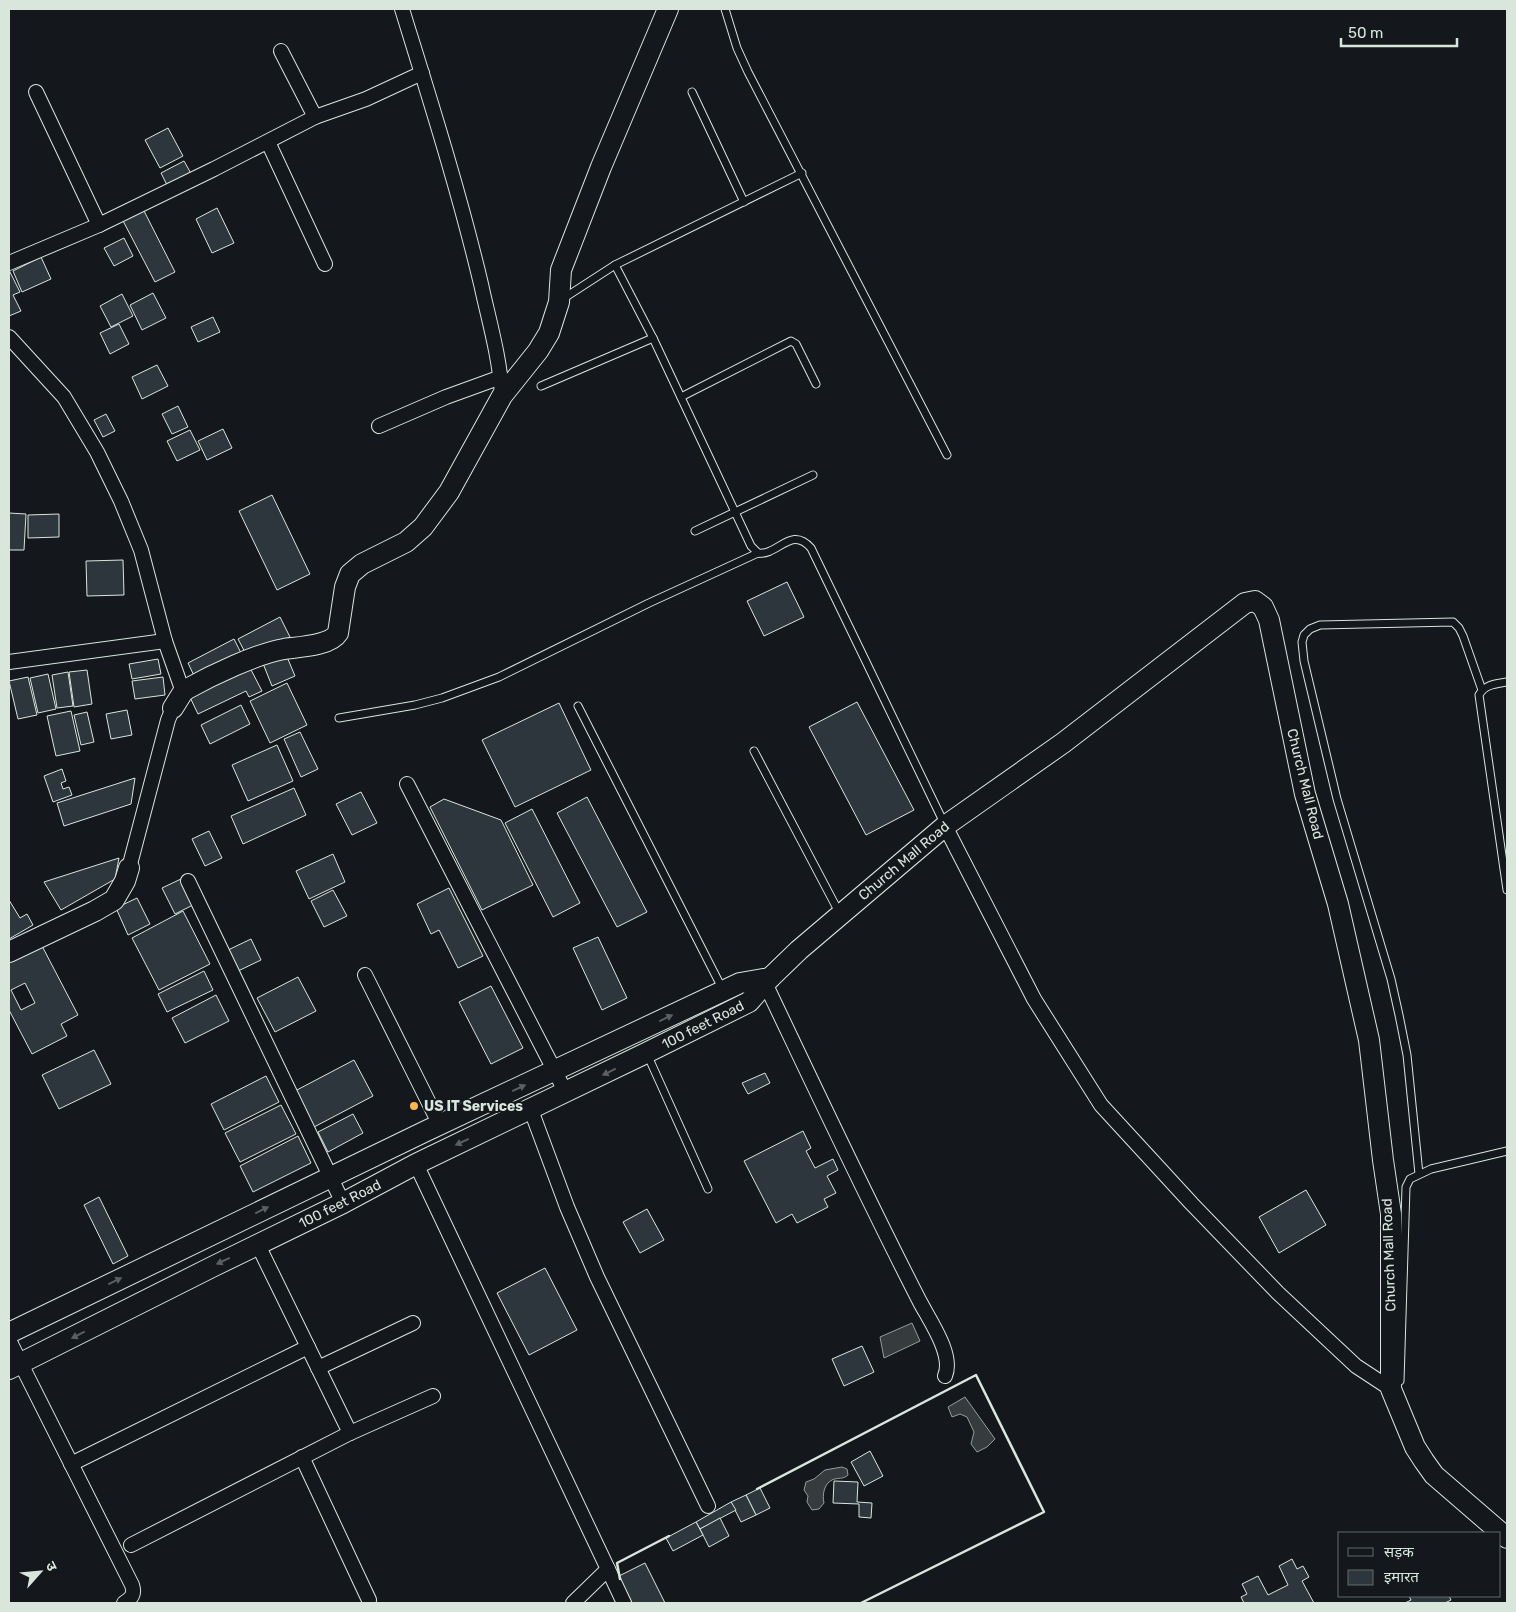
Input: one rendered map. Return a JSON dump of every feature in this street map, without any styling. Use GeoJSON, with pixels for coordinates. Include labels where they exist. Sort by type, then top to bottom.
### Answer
{"type":"FeatureCollection","features":[{"type":"Feature","properties":{"kind":"street"},"geometry":{"type":"LineString","coordinates":[[402,9],[434,108],[472,245],[502,386]]}},
{"type":"Feature","properties":{"kind":"street"},"geometry":{"type":"LineString","coordinates":[[9,952],[88,915],[114,900],[122,887],[129,868],[168,720],[178,700],[227,670],[273,652],[334,639],[338,633],[345,587],[350,574],[362,564],[406,542],[424,527],[449,492],[502,386],[543,344],[549,333],[559,302],[561,270],[601,167],[668,9]]}},
{"type":"Feature","properties":{"kind":"street"},"geometry":{"type":"LineString","coordinates":[[281,52],[315,117]]}},
{"type":"Feature","properties":{"kind":"street"},"geometry":{"type":"LineString","coordinates":[[9,264],[99,225],[315,117],[366,98],[422,73]]}},
{"type":"Feature","properties":{"kind":"street"},"geometry":{"type":"LineString","coordinates":[[36,92],[99,225]]}},
{"type":"Feature","properties":{"kind":"street"},"geometry":{"type":"LineString","coordinates":[[268,142],[325,264]]}},
{"type":"Feature","properties":{"kind":"street"},"geometry":{"type":"LineString","coordinates":[[9,336],[64,397],[101,460],[122,501],[141,550],[178,700]]}},
{"type":"Feature","properties":{"kind":"street"},"geometry":{"type":"LineString","coordinates":[[379,426],[446,397],[502,386]]}},
{"type":"Feature","properties":{"kind":"street","name":"Church Mall Road"},"geometry":{"type":"LineString","coordinates":[[768,980],[840,914],[945,826],[1063,743],[1246,603],[1254,601],[1263,607],[1268,620],[1305,794],[1338,904],[1369,1040],[1391,1214],[1391,1389],[1415,1447],[1424,1462],[1434,1475],[1500,1532]]}},
{"type":"Feature","properties":{"kind":"street"},"geometry":{"type":"LineString","coordinates":[[9,662],[165,642]]}},
{"type":"Feature","properties":{"kind":"street"},"geometry":{"type":"LineString","coordinates":[[407,784],[566,1093]]}},
{"type":"Feature","properties":{"kind":"street"},"geometry":{"type":"LineString","coordinates":[[945,826],[1034,999],[1101,1105],[1192,1204],[1278,1293],[1356,1366],[1391,1389]]}},
{"type":"Feature","properties":{"kind":"street"},"geometry":{"type":"LineString","coordinates":[[188,881],[343,1203]]}},
{"type":"Feature","properties":{"kind":"street"},"geometry":{"type":"LineString","coordinates":[[365,974],[440,1125]]}},
{"type":"Feature","properties":{"kind":"street"},"geometry":{"type":"LineString","coordinates":[[768,980],[892,1248],[940,1341],[948,1363],[945,1376]]}},
{"type":"Feature","properties":{"kind":"street","name":"100 feet Road"},"geometry":{"type":"LineString","coordinates":[[9,1334],[330,1177],[740,982],[768,980]]}},
{"type":"Feature","properties":{"kind":"street","name":"100 feet Road"},"geometry":{"type":"LineString","coordinates":[[14,1366],[343,1203],[416,1164],[566,1093],[749,1002],[768,980]]}},
{"type":"Feature","properties":{"kind":"street"},"geometry":{"type":"LineString","coordinates":[[621,1040],[638,1057]]}},
{"type":"Feature","properties":{"kind":"street"},"geometry":{"type":"LineString","coordinates":[[531,1110],[567,1207],[597,1277],[708,1506]]}},
{"type":"Feature","properties":{"kind":"street"},"geometry":{"type":"LineString","coordinates":[[416,1164],[624,1603]]}},
{"type":"Feature","properties":{"kind":"street"},"geometry":{"type":"LineString","coordinates":[[258,1245],[350,1433]]}},
{"type":"Feature","properties":{"kind":"street"},"geometry":{"type":"LineString","coordinates":[[187,1246],[200,1273]]}},
{"type":"Feature","properties":{"kind":"street"},"geometry":{"type":"LineString","coordinates":[[318,1368],[413,1323]]}},
{"type":"Feature","properties":{"kind":"street"},"geometry":{"type":"LineString","coordinates":[[9,1340],[14,1366],[71,1464],[132,1585],[133,1596],[124,1603]]}},
{"type":"Feature","properties":{"kind":"street"},"geometry":{"type":"LineString","coordinates":[[71,1464],[308,1347]]}},
{"type":"Feature","properties":{"kind":"street"},"geometry":{"type":"LineString","coordinates":[[131,1545],[350,1433],[433,1396]]}},
{"type":"Feature","properties":{"kind":"street"},"geometry":{"type":"LineString","coordinates":[[302,1458],[369,1600]]}},
{"type":"Feature","properties":{"kind":"street"},"geometry":{"type":"LineString","coordinates":[[573,1603],[608,1569]]}},
{"type":"Feature","properties":{"kind":"lane"},"geometry":{"type":"LineString","coordinates":[[725,9],[744,64],[947,455]]}},
{"type":"Feature","properties":{"kind":"lane"},"geometry":{"type":"LineString","coordinates":[[692,92],[744,202]]}},
{"type":"Feature","properties":{"kind":"lane"},"geometry":{"type":"LineString","coordinates":[[559,302],[615,265],[802,173]]}},
{"type":"Feature","properties":{"kind":"lane"},"geometry":{"type":"LineString","coordinates":[[615,265],[653,338],[751,546],[758,553]]}},
{"type":"Feature","properties":{"kind":"lane"},"geometry":{"type":"LineString","coordinates":[[541,386],[653,338]]}},
{"type":"Feature","properties":{"kind":"lane"},"geometry":{"type":"LineString","coordinates":[[681,398],[791,341],[796,344],[816,384]]}},
{"type":"Feature","properties":{"kind":"lane"},"geometry":{"type":"LineString","coordinates":[[695,531],[814,475]]}},
{"type":"Feature","properties":{"kind":"lane"},"geometry":{"type":"LineString","coordinates":[[340,718],[415,705],[442,698],[490,680],[591,633],[649,603],[758,553],[763,554],[794,539],[806,542],[811,548],[945,826]]}},
{"type":"Feature","properties":{"kind":"lane"},"geometry":{"type":"LineString","coordinates":[[1420,1174],[1407,1055],[1400,1015],[1337,799],[1306,670],[1302,642],[1304,635],[1310,629],[1320,625],[1453,622],[1463,636],[1482,690]]}},
{"type":"Feature","properties":{"kind":"lane"},"geometry":{"type":"LineString","coordinates":[[1507,682],[1491,684],[1482,690],[1479,696],[1505,862],[1507,890]]}},
{"type":"Feature","properties":{"kind":"lane"},"geometry":{"type":"LineString","coordinates":[[578,706],[724,991]]}},
{"type":"Feature","properties":{"kind":"lane"},"geometry":{"type":"LineString","coordinates":[[754,751],[840,914]]}},
{"type":"Feature","properties":{"kind":"lane"},"geometry":{"type":"LineString","coordinates":[[638,1057],[708,1189]]}},
{"type":"Feature","properties":{"kind":"lane"},"geometry":{"type":"LineString","coordinates":[[1391,1389],[1396,1387],[1401,1379],[1406,1188],[1410,1179],[1431,1169],[1507,1151]]}},
{"type":"Feature","properties":{"kind":"shaded area"},"geometry":{"type":"Polygon","coordinates":[[[912,1323],[920,1341],[884,1358],[880,1337],[912,1323]]]}},
{"type":"Feature","properties":{"kind":"shaded area"},"geometry":{"type":"Polygon","coordinates":[[[965,1397],[995,1439],[987,1447],[977,1452],[971,1444],[974,1432],[967,1417],[960,1414],[952,1417],[948,1407],[965,1397]]]}},
{"type":"Feature","properties":{"kind":"shaded area"},"geometry":{"type":"Polygon","coordinates":[[[842,1467],[847,1469],[848,1475],[829,1482],[824,1490],[824,1503],[819,1509],[812,1510],[807,1502],[808,1496],[804,1490],[806,1482],[814,1479],[825,1470],[842,1467]]]}},
{"type":"Feature","properties":{"kind":"building"},"geometry":{"type":"Polygon","coordinates":[[[168,128],[183,156],[160,168],[145,140],[168,128]]]}},
{"type":"Feature","properties":{"kind":"building"},"geometry":{"type":"Polygon","coordinates":[[[184,161],[193,177],[169,189],[161,173],[184,161]]]}},
{"type":"Feature","properties":{"kind":"building"},"geometry":{"type":"Polygon","coordinates":[[[142,207],[175,272],[155,282],[121,217],[142,207]]]}},
{"type":"Feature","properties":{"kind":"building"},"geometry":{"type":"Polygon","coordinates":[[[217,208],[234,243],[212,253],[196,219],[217,208]]]}},
{"type":"Feature","properties":{"kind":"building"},"geometry":{"type":"Polygon","coordinates":[[[124,238],[133,256],[114,266],[104,248],[124,238]]]}},
{"type":"Feature","properties":{"kind":"building"},"geometry":{"type":"Polygon","coordinates":[[[41,257],[51,279],[22,292],[13,271],[41,257]]]}},
{"type":"Feature","properties":{"kind":"building"},"geometry":{"type":"Polygon","coordinates":[[[9,270],[20,292],[13,295],[21,311],[9,316],[9,270]]]}},
{"type":"Feature","properties":{"kind":"building"},"geometry":{"type":"Polygon","coordinates":[[[153,293],[166,318],[142,330],[130,305],[153,293]]]}},
{"type":"Feature","properties":{"kind":"building"},"geometry":{"type":"Polygon","coordinates":[[[122,294],[133,316],[111,327],[100,306],[122,294]]]}},
{"type":"Feature","properties":{"kind":"building"},"geometry":{"type":"Polygon","coordinates":[[[213,317],[220,332],[198,342],[191,327],[213,317]]]}},
{"type":"Feature","properties":{"kind":"building"},"geometry":{"type":"Polygon","coordinates":[[[119,324],[129,344],[110,354],[100,333],[119,324]]]}},
{"type":"Feature","properties":{"kind":"building"},"geometry":{"type":"Polygon","coordinates":[[[157,365],[168,386],[142,399],[132,377],[157,365]]]}},
{"type":"Feature","properties":{"kind":"building"},"geometry":{"type":"Polygon","coordinates":[[[178,406],[188,427],[172,434],[162,414],[178,406]]]}},
{"type":"Feature","properties":{"kind":"building"},"geometry":{"type":"Polygon","coordinates":[[[106,414],[115,431],[103,437],[94,420],[106,414]]]}},
{"type":"Feature","properties":{"kind":"building"},"geometry":{"type":"Polygon","coordinates":[[[223,429],[232,448],[207,460],[198,441],[223,429]]]}},
{"type":"Feature","properties":{"kind":"building"},"geometry":{"type":"Polygon","coordinates":[[[190,430],[200,450],[177,461],[167,441],[190,430]]]}},
{"type":"Feature","properties":{"kind":"building"},"geometry":{"type":"Polygon","coordinates":[[[272,495],[310,574],[277,590],[239,511],[272,495]]]}},
{"type":"Feature","properties":{"kind":"building"},"geometry":{"type":"Polygon","coordinates":[[[9,513],[26,514],[24,550],[9,550],[9,513]]]}},
{"type":"Feature","properties":{"kind":"building"},"geometry":{"type":"Polygon","coordinates":[[[59,514],[59,537],[28,538],[28,515],[59,514]]]}},
{"type":"Feature","properties":{"kind":"building"},"geometry":{"type":"Polygon","coordinates":[[[123,560],[124,595],[87,596],[86,561],[123,560]]]}},
{"type":"Feature","properties":{"kind":"building"},"geometry":{"type":"Polygon","coordinates":[[[787,582],[804,617],[764,636],[747,601],[787,582]]]}},
{"type":"Feature","properties":{"kind":"building"},"geometry":{"type":"Polygon","coordinates":[[[280,617],[290,637],[248,658],[238,639],[280,617]]]}},
{"type":"Feature","properties":{"kind":"building"},"geometry":{"type":"Polygon","coordinates":[[[234,639],[244,659],[197,682],[188,663],[234,639]]]}},
{"type":"Feature","properties":{"kind":"building"},"geometry":{"type":"Polygon","coordinates":[[[285,652],[295,676],[272,686],[262,661],[285,652]]]}},
{"type":"Feature","properties":{"kind":"building"},"geometry":{"type":"Polygon","coordinates":[[[158,659],[161,674],[132,679],[129,664],[158,659]]]}},
{"type":"Feature","properties":{"kind":"building"},"geometry":{"type":"Polygon","coordinates":[[[247,662],[262,691],[249,697],[246,691],[198,714],[187,691],[247,662]]]}},
{"type":"Feature","properties":{"kind":"building"},"geometry":{"type":"Polygon","coordinates":[[[87,670],[92,704],[74,707],[69,672],[87,670]]]}},
{"type":"Feature","properties":{"kind":"building"},"geometry":{"type":"Polygon","coordinates":[[[68,672],[73,706],[57,708],[52,675],[68,672]]]}},
{"type":"Feature","properties":{"kind":"building"},"geometry":{"type":"Polygon","coordinates":[[[48,674],[56,709],[38,713],[30,678],[48,674]]]}},
{"type":"Feature","properties":{"kind":"building"},"geometry":{"type":"Polygon","coordinates":[[[28,677],[37,715],[18,719],[9,681],[28,677]]]}},
{"type":"Feature","properties":{"kind":"building"},"geometry":{"type":"Polygon","coordinates":[[[163,677],[165,695],[135,699],[132,681],[163,677]]]}},
{"type":"Feature","properties":{"kind":"building"},"geometry":{"type":"Polygon","coordinates":[[[287,683],[307,725],[270,743],[250,701],[287,683]]]}},
{"type":"Feature","properties":{"kind":"building"},"geometry":{"type":"Polygon","coordinates":[[[857,702],[914,810],[866,835],[809,727],[857,702]]]}},
{"type":"Feature","properties":{"kind":"building"},"geometry":{"type":"Polygon","coordinates":[[[559,703],[591,770],[515,807],[482,740],[559,703]]]}},
{"type":"Feature","properties":{"kind":"building"},"geometry":{"type":"Polygon","coordinates":[[[241,705],[250,724],[210,744],[201,725],[241,705]]]}},
{"type":"Feature","properties":{"kind":"building"},"geometry":{"type":"Polygon","coordinates":[[[127,710],[132,735],[111,739],[106,714],[127,710]]]}},
{"type":"Feature","properties":{"kind":"building"},"geometry":{"type":"Polygon","coordinates":[[[71,711],[80,751],[56,756],[47,716],[71,711]]]}},
{"type":"Feature","properties":{"kind":"building"},"geometry":{"type":"Polygon","coordinates":[[[87,712],[94,742],[81,745],[74,715],[87,712]]]}},
{"type":"Feature","properties":{"kind":"building"},"geometry":{"type":"Polygon","coordinates":[[[300,732],[318,769],[301,777],[284,739],[300,732]]]}},
{"type":"Feature","properties":{"kind":"building"},"geometry":{"type":"Polygon","coordinates":[[[277,745],[293,781],[248,801],[232,765],[277,745]]]}},
{"type":"Feature","properties":{"kind":"building"},"geometry":{"type":"Polygon","coordinates":[[[62,769],[66,781],[61,783],[63,789],[69,787],[72,795],[53,802],[44,776],[62,769]]]}},
{"type":"Feature","properties":{"kind":"building"},"geometry":{"type":"Polygon","coordinates":[[[135,778],[131,804],[64,826],[57,803],[135,778]]]}},
{"type":"Feature","properties":{"kind":"building"},"geometry":{"type":"Polygon","coordinates":[[[294,788],[306,815],[243,844],[231,816],[294,788]]]}},
{"type":"Feature","properties":{"kind":"building"},"geometry":{"type":"Polygon","coordinates":[[[361,792],[377,823],[352,835],[336,804],[361,792]]]}},
{"type":"Feature","properties":{"kind":"building"},"geometry":{"type":"Polygon","coordinates":[[[587,797],[647,912],[617,927],[557,813],[587,797]]]}},
{"type":"Feature","properties":{"kind":"building"},"geometry":{"type":"Polygon","coordinates":[[[444,799],[501,820],[533,885],[482,910],[430,807],[444,799]]]}},
{"type":"Feature","properties":{"kind":"building"},"geometry":{"type":"Polygon","coordinates":[[[532,809],[580,903],[553,917],[505,823],[532,809]]]}},
{"type":"Feature","properties":{"kind":"building"},"geometry":{"type":"Polygon","coordinates":[[[209,831],[222,858],[205,866],[192,839],[209,831]]]}},
{"type":"Feature","properties":{"kind":"building"},"geometry":{"type":"Polygon","coordinates":[[[333,854],[345,882],[309,899],[296,871],[333,854]]]}},
{"type":"Feature","properties":{"kind":"building"},"geometry":{"type":"Polygon","coordinates":[[[119,858],[115,879],[61,910],[44,882],[119,858]]]}},
{"type":"Feature","properties":{"kind":"building"},"geometry":{"type":"Polygon","coordinates":[[[181,879],[193,905],[175,914],[162,888],[181,879]]]}},
{"type":"Feature","properties":{"kind":"building"},"geometry":{"type":"Polygon","coordinates":[[[449,888],[483,956],[458,968],[439,930],[431,934],[417,904],[449,888]]]}},
{"type":"Feature","properties":{"kind":"building"},"geometry":{"type":"Polygon","coordinates":[[[333,890],[347,916],[324,927],[311,901],[333,890]]]}},
{"type":"Feature","properties":{"kind":"building"},"geometry":{"type":"Polygon","coordinates":[[[137,898],[150,924],[128,935],[116,908],[137,898]]]}},
{"type":"Feature","properties":{"kind":"building"},"geometry":{"type":"Polygon","coordinates":[[[9,900],[20,918],[27,914],[33,925],[9,939],[9,900]]]}},
{"type":"Feature","properties":{"kind":"building"},"geometry":{"type":"Polygon","coordinates":[[[183,911],[210,964],[159,990],[132,938],[183,911]]]}},
{"type":"Feature","properties":{"kind":"building"},"geometry":{"type":"Polygon","coordinates":[[[598,937],[627,998],[602,1010],[573,948],[598,937]]]}},
{"type":"Feature","properties":{"kind":"building"},"geometry":{"type":"Polygon","coordinates":[[[251,939],[261,960],[236,972],[226,951],[251,939]]]}},
{"type":"Feature","properties":{"kind":"building"},"geometry":{"type":"Polygon","coordinates":[[[41,944],[78,1015],[61,1024],[67,1036],[32,1054],[9,1010],[9,961],[41,944]],[[25,983],[11,990],[21,1010],[35,1003],[25,983]]]}},
{"type":"Feature","properties":{"kind":"building"},"geometry":{"type":"Polygon","coordinates":[[[204,971],[213,990],[167,1012],[158,994],[204,971]]]}},
{"type":"Feature","properties":{"kind":"building"},"geometry":{"type":"Polygon","coordinates":[[[298,977],[316,1011],[275,1032],[257,998],[298,977]]]}},
{"type":"Feature","properties":{"kind":"building"},"geometry":{"type":"Polygon","coordinates":[[[491,986],[523,1048],[491,1064],[459,1002],[491,986]]]}},
{"type":"Feature","properties":{"kind":"building"},"geometry":{"type":"Polygon","coordinates":[[[216,995],[229,1021],[185,1043],[172,1018],[216,995]]]}},
{"type":"Feature","properties":{"kind":"building"},"geometry":{"type":"Polygon","coordinates":[[[94,1050],[111,1084],[59,1109],[42,1075],[94,1050]]]}},
{"type":"Feature","properties":{"kind":"building"},"geometry":{"type":"Polygon","coordinates":[[[354,1060],[373,1096],[314,1127],[295,1091],[354,1060]]]}},
{"type":"Feature","properties":{"kind":"building"},"geometry":{"type":"Polygon","coordinates":[[[765,1073],[770,1083],[748,1094],[742,1083],[765,1073]]]}},
{"type":"Feature","properties":{"kind":"building"},"geometry":{"type":"Polygon","coordinates":[[[266,1076],[279,1102],[224,1130],[211,1104],[266,1076]]]}},
{"type":"Feature","properties":{"kind":"building"},"geometry":{"type":"Polygon","coordinates":[[[281,1105],[296,1134],[240,1162],[225,1133],[281,1105]]]}},
{"type":"Feature","properties":{"kind":"building"},"geometry":{"type":"Polygon","coordinates":[[[353,1114],[363,1133],[328,1152],[318,1132],[353,1114]]]}},
{"type":"Feature","properties":{"kind":"building"},"geometry":{"type":"Polygon","coordinates":[[[803,1131],[811,1148],[806,1151],[815,1168],[833,1159],[838,1170],[827,1176],[836,1193],[824,1199],[828,1207],[797,1223],[792,1214],[776,1223],[744,1161],[803,1131]]]}},
{"type":"Feature","properties":{"kind":"building"},"geometry":{"type":"Polygon","coordinates":[[[298,1136],[311,1163],[253,1192],[240,1166],[298,1136]]]}},
{"type":"Feature","properties":{"kind":"building"},"geometry":{"type":"Polygon","coordinates":[[[1306,1190],[1326,1225],[1279,1253],[1259,1217],[1306,1190]]]}},
{"type":"Feature","properties":{"kind":"building"},"geometry":{"type":"Polygon","coordinates":[[[99,1197],[128,1256],[113,1264],[84,1205],[99,1197]]]}},
{"type":"Feature","properties":{"kind":"building"},"geometry":{"type":"Polygon","coordinates":[[[647,1209],[664,1240],[640,1253],[623,1222],[647,1209]]]}},
{"type":"Feature","properties":{"kind":"building"},"geometry":{"type":"Polygon","coordinates":[[[545,1268],[577,1330],[529,1355],[497,1293],[545,1268]]]}},
{"type":"Feature","properties":{"kind":"building"},"geometry":{"type":"Polygon","coordinates":[[[862,1346],[874,1372],[844,1386],[832,1359],[862,1346]]]}},
{"type":"Feature","properties":{"kind":"building"},"geometry":{"type":"Polygon","coordinates":[[[870,1451],[883,1476],[864,1486],[851,1462],[870,1451]]]}},
{"type":"Feature","properties":{"kind":"building"},"geometry":{"type":"Polygon","coordinates":[[[834,1481],[858,1482],[857,1502],[872,1503],[871,1518],[859,1517],[859,1504],[833,1503],[834,1481]]]}},
{"type":"Feature","properties":{"kind":"building"},"geometry":{"type":"Polygon","coordinates":[[[760,1488],[770,1508],[756,1515],[746,1495],[760,1488]]]}},
{"type":"Feature","properties":{"kind":"building"},"geometry":{"type":"Polygon","coordinates":[[[746,1495],[756,1515],[741,1522],[731,1502],[746,1495]]]}},
{"type":"Feature","properties":{"kind":"building"},"geometry":{"type":"Polygon","coordinates":[[[731,1502],[736,1510],[700,1529],[696,1522],[731,1502]]]}},
{"type":"Feature","properties":{"kind":"building"},"geometry":{"type":"Polygon","coordinates":[[[720,1518],[729,1536],[709,1547],[700,1529],[720,1518]]]}},
{"type":"Feature","properties":{"kind":"building"},"geometry":{"type":"Polygon","coordinates":[[[696,1522],[703,1535],[673,1551],[666,1538],[696,1522]]]}},
{"type":"Feature","properties":{"kind":"building"},"geometry":{"type":"Polygon","coordinates":[[[1292,1559],[1297,1569],[1303,1566],[1309,1577],[1302,1581],[1314,1603],[1244,1603],[1241,1597],[1247,1594],[1242,1584],[1258,1576],[1268,1595],[1288,1585],[1279,1566],[1292,1559]]]}},
{"type":"Feature","properties":{"kind":"building"},"geometry":{"type":"Polygon","coordinates":[[[645,1563],[665,1603],[632,1603],[619,1576],[645,1563]]]}},
{"type":"Feature","properties":{"kind":"building"},"geometry":{"type":"Polygon","coordinates":[[[1410,1597],[1450,1597],[1451,1600],[1445,1603],[1405,1603],[1411,1600],[1410,1597]]]}},
{"type":"Feature","properties":{"kind":"wall"},"geometry":{"type":"LineString","coordinates":[[757,1489],[976,1375],[1044,1512],[861,1603]]}},
{"type":"Feature","properties":{"kind":"wall"},"geometry":{"type":"LineString","coordinates":[[620,1579],[617,1563],[669,1536]]}},
{"type":"Feature","properties":{"kind":"place","name":"US IT Services"},"geometry":{"type":"Point","coordinates":[414,1106]}}]}
